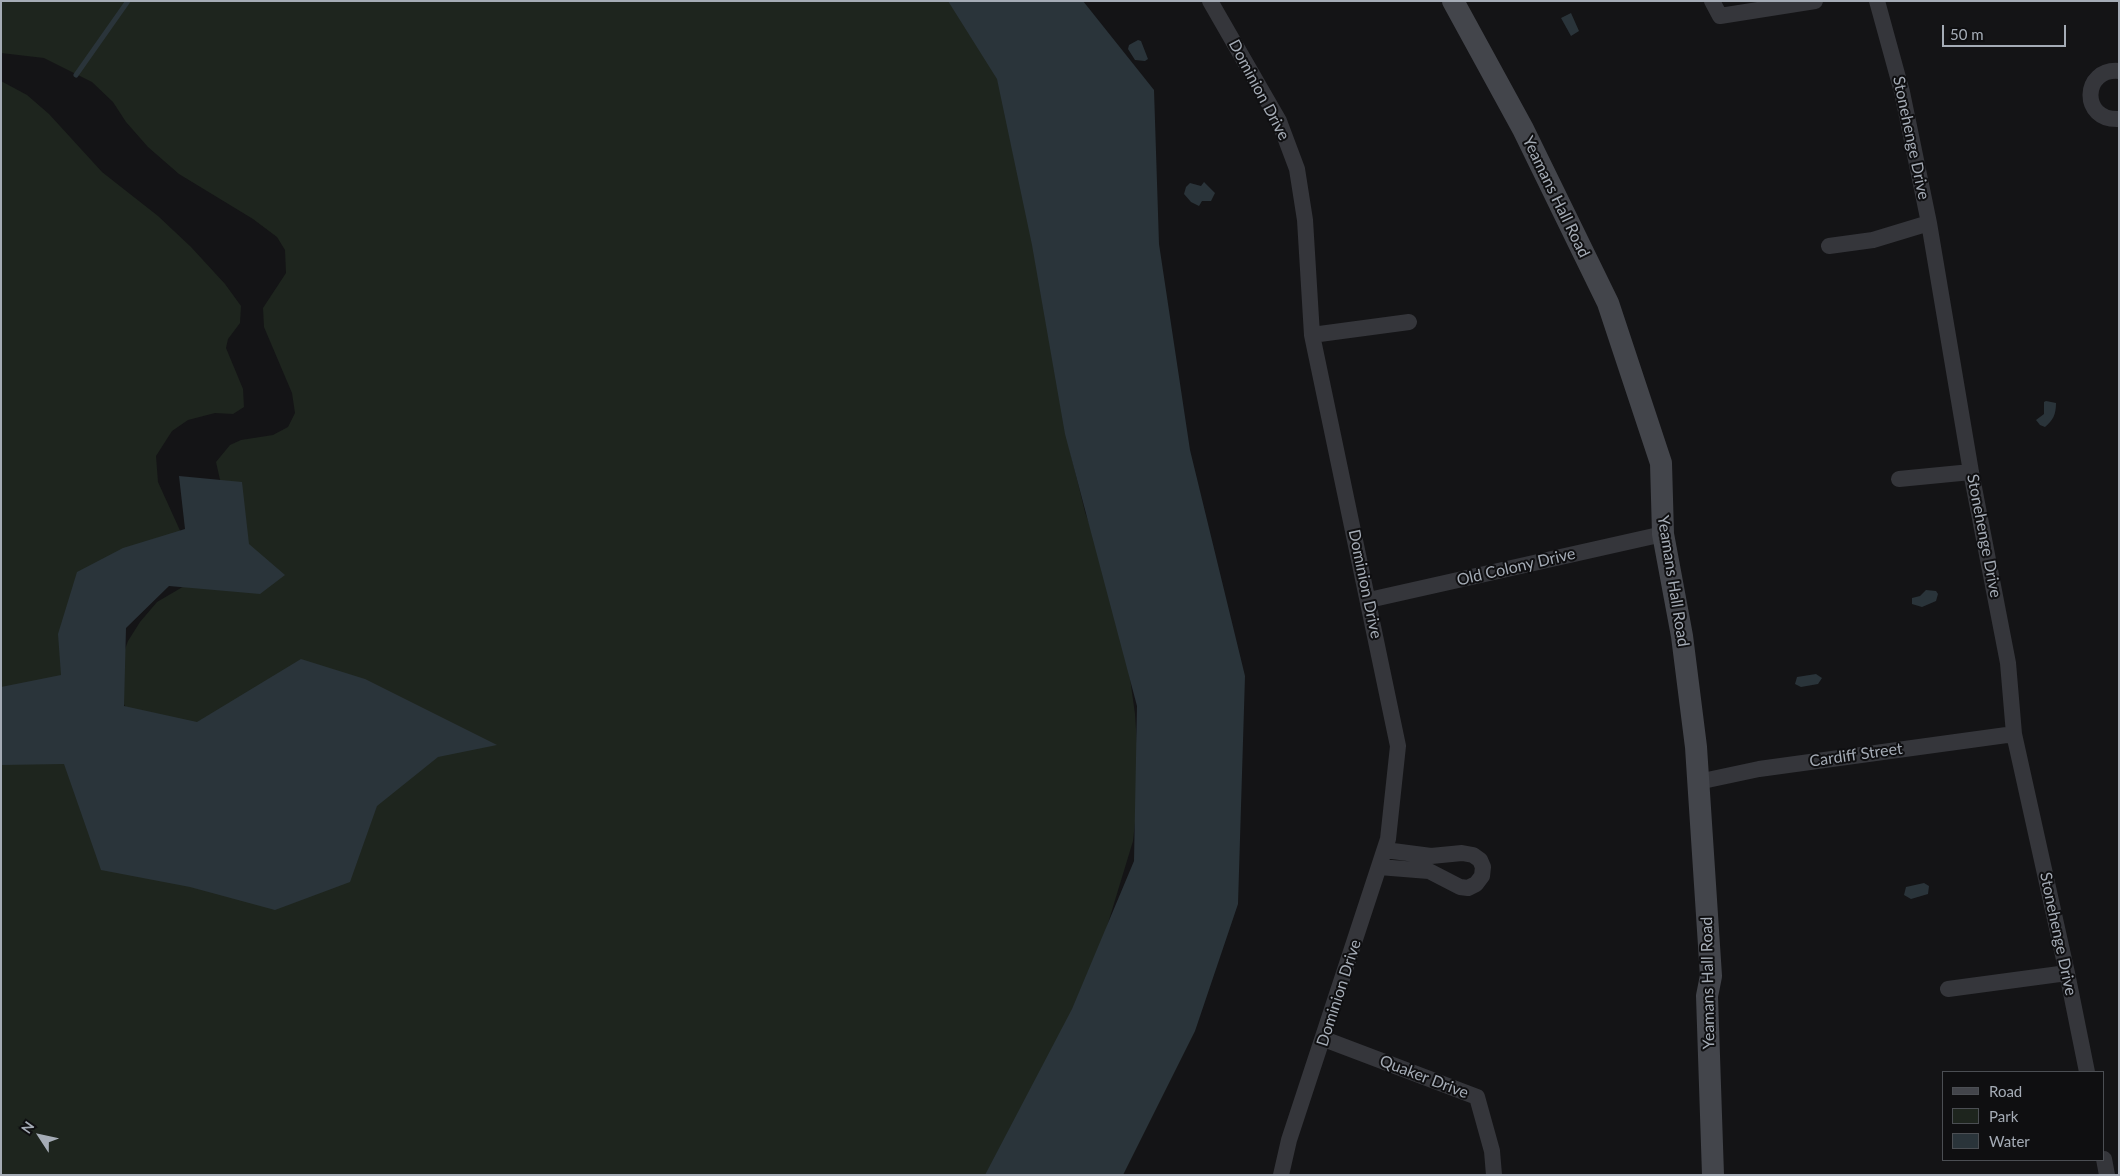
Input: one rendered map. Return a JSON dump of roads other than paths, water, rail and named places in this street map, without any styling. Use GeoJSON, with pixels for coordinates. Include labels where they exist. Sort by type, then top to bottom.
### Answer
{"type":"FeatureCollection","features":[{"type":"Feature","properties":{"kind":"street","name":"Dominion Drive"},"geometry":{"type":"LineString","coordinates":[[1210,1],[1279,122],[1297,168],[1305,220],[1312,335],[1369,600],[1398,746],[1388,839],[1385,850],[1280,1175]]}},
{"type":"Feature","properties":{"kind":"street","name":"Yeamans Hall Road"},"geometry":{"type":"LineString","coordinates":[[1453,1],[1523,129],[1608,303],[1661,463],[1663,534],[1682,636],[1696,747],[1711,976],[1707,996],[1713,1175]]}},
{"type":"Feature","properties":{"kind":"street"},"geometry":{"type":"LineString","coordinates":[[1712,1],[1720,16],[1815,1]]}},
{"type":"Feature","properties":{"kind":"street","name":"Stonehenge Drive"},"geometry":{"type":"LineString","coordinates":[[1877,1],[1902,92],[1929,224],[1971,472],[2008,663],[2014,734],[2068,974],[2087,1071]]}},
{"type":"Feature","properties":{"kind":"street"},"geometry":{"type":"LineString","coordinates":[[2119,71],[2108,71],[2094,80],[2090,93],[2091,102],[2099,114],[2110,119],[2119,119]]}},
{"type":"Feature","properties":{"kind":"street"},"geometry":{"type":"LineString","coordinates":[[1829,246],[1873,240],[1929,224]]}},
{"type":"Feature","properties":{"kind":"street"},"geometry":{"type":"LineString","coordinates":[[1312,335],[1409,322]]}},
{"type":"Feature","properties":{"kind":"street"},"geometry":{"type":"LineString","coordinates":[[1899,479],[1971,472]]}},
{"type":"Feature","properties":{"kind":"street","name":"Old Colony Drive"},"geometry":{"type":"LineString","coordinates":[[1369,600],[1663,534]]}},
{"type":"Feature","properties":{"kind":"street","name":"Cardiff Street"},"geometry":{"type":"LineString","coordinates":[[1698,782],[1759,769],[2014,734]]}},
{"type":"Feature","properties":{"kind":"street"},"geometry":{"type":"LineString","coordinates":[[1379,867],[1430,863],[1385,850]]}},
{"type":"Feature","properties":{"kind":"street"},"geometry":{"type":"LineString","coordinates":[[1948,989],[2068,974]]}},
{"type":"Feature","properties":{"kind":"street","name":"Quaker Drive"},"geometry":{"type":"LineString","coordinates":[[1324,1039],[1477,1097],[1492,1151],[1494,1175]]}},
{"type":"Feature","properties":{"kind":"street"},"geometry":{"type":"LineString","coordinates":[[2104,1161],[2107,1175]]}},
{"type":"Feature","properties":{"kind":"water"},"geometry":{"type":"Polygon","coordinates":[[[948,1],[1083,1],[1154,90],[1159,244],[1190,450],[1245,676],[1238,904],[1195,1031],[1123,1175],[985,1175],[1072,1009],[1134,861],[1137,706],[1065,434],[1032,245],[997,79],[948,1]]]}},
{"type":"Feature","properties":{"kind":"water"},"geometry":{"type":"Polygon","coordinates":[[[1571,13],[1579,31],[1571,36],[1561,18],[1571,13]]]}},
{"type":"Feature","properties":{"kind":"water"},"geometry":{"type":"Polygon","coordinates":[[[1138,40],[1141,41],[1148,59],[1145,61],[1135,60],[1128,49],[1129,45],[1138,40]]]}},
{"type":"Feature","properties":{"kind":"water"},"geometry":{"type":"Polygon","coordinates":[[[1204,182],[1215,193],[1211,201],[1202,201],[1199,206],[1191,202],[1184,194],[1186,187],[1190,183],[1201,186],[1204,182]]]}},
{"type":"Feature","properties":{"kind":"water"},"geometry":{"type":"Polygon","coordinates":[[[2044,402],[2056,403],[2056,407],[2054,417],[2045,427],[2036,420],[2044,414],[2044,402]]]}},
{"type":"Feature","properties":{"kind":"water"},"geometry":{"type":"Polygon","coordinates":[[[179,476],[242,482],[249,544],[285,575],[260,594],[169,586],[126,628],[124,706],[197,722],[301,659],[365,679],[497,745],[438,757],[377,806],[350,882],[275,910],[190,887],[101,870],[64,764],[1,765],[1,687],[61,675],[58,634],[77,572],[123,548],[185,529],[179,476]]]}},
{"type":"Feature","properties":{"kind":"water"},"geometry":{"type":"Polygon","coordinates":[[[1926,590],[1936,591],[1938,594],[1936,601],[1922,607],[1912,604],[1912,598],[1920,596],[1926,590]]]}},
{"type":"Feature","properties":{"kind":"water"},"geometry":{"type":"Polygon","coordinates":[[[1816,674],[1822,678],[1818,684],[1801,687],[1795,684],[1797,677],[1816,674]]]}},
{"type":"Feature","properties":{"kind":"water"},"geometry":{"type":"Polygon","coordinates":[[[1924,883],[1929,886],[1928,894],[1911,899],[1904,895],[1906,887],[1924,883]]]}},
{"type":"Feature","properties":{"kind":"waterway"},"geometry":{"type":"LineString","coordinates":[[76,75],[128,1]]}}]}
